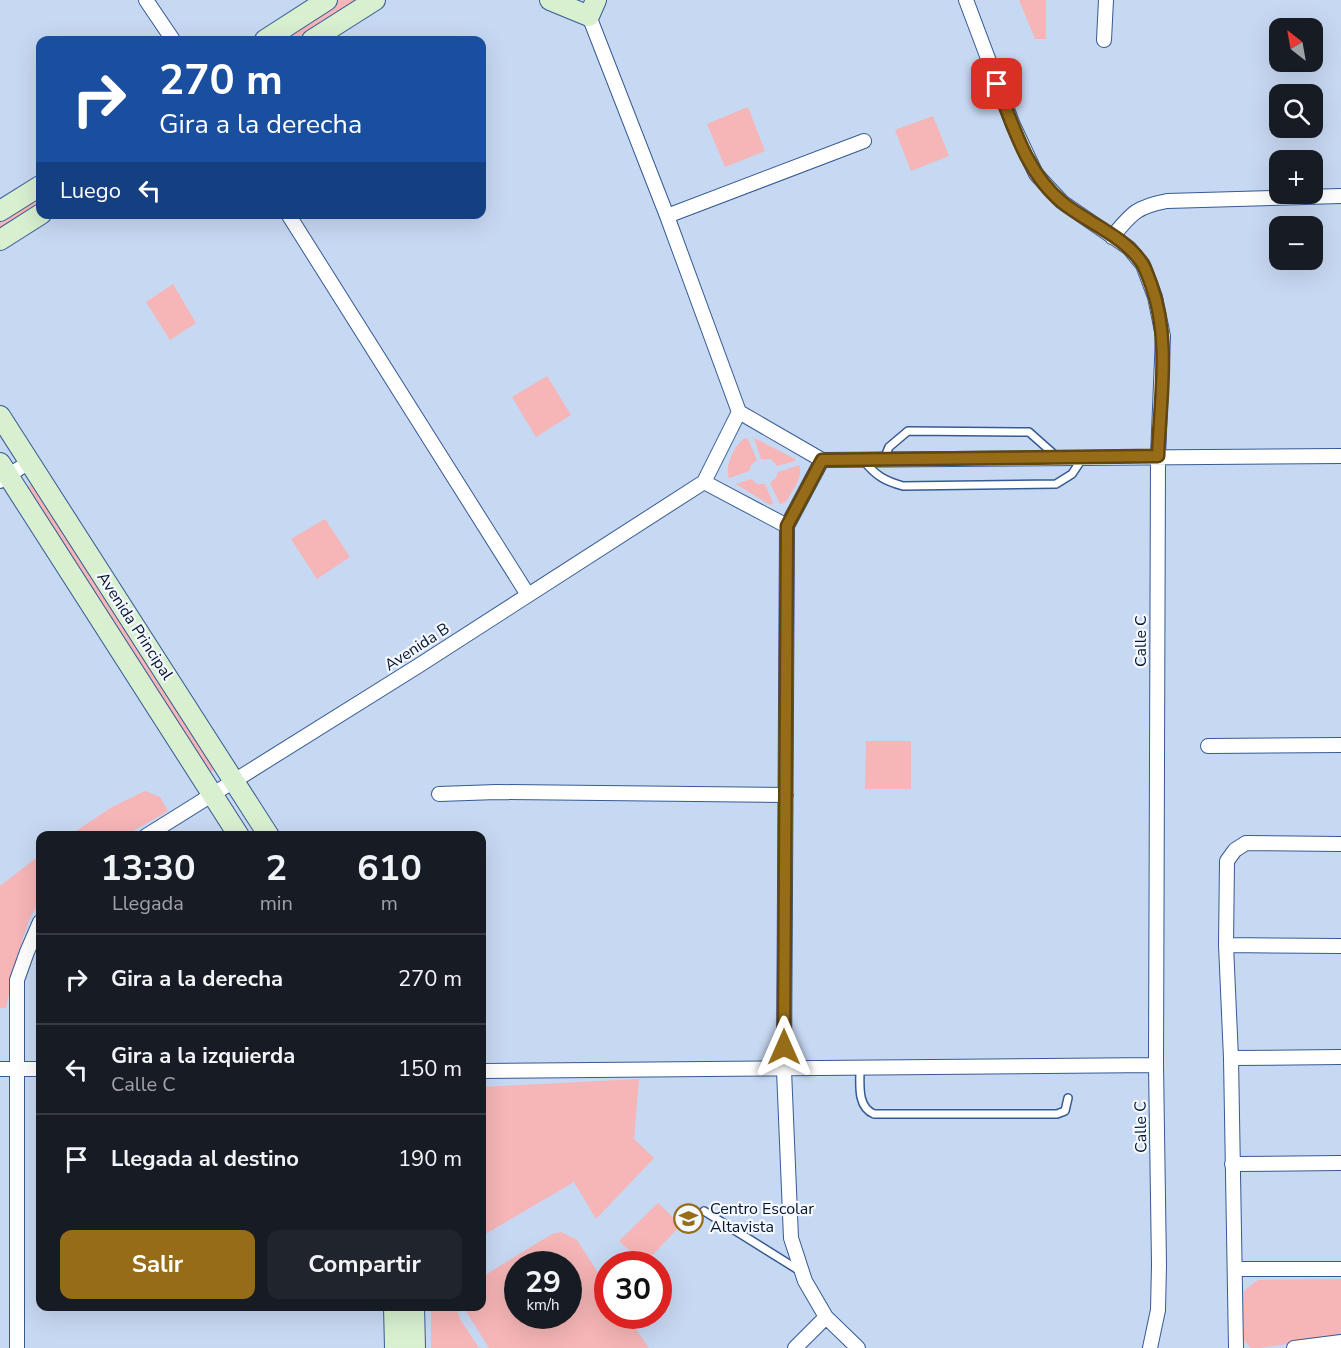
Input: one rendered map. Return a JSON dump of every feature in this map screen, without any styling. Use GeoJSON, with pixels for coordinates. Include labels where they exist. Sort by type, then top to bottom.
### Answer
{"type":"FeatureCollection","features":[{"type":"Feature","properties":{"kind":"street"},"geometry":{"type":"LineString","coordinates":[[146,0],[169,36]]}},
{"type":"Feature","properties":{"kind":"street"},"geometry":{"type":"LineString","coordinates":[[271,36],[327,0]]}},
{"type":"Feature","properties":{"kind":"street"},"geometry":{"type":"LineString","coordinates":[[318,36],[375,0]]}},
{"type":"Feature","properties":{"kind":"street"},"geometry":{"type":"LineString","coordinates":[[550,0],[593,8],[739,412],[822,460],[1341,456]]}},
{"type":"Feature","properties":{"kind":"street","name":"Calle C"},"geometry":{"type":"LineString","coordinates":[[966,0],[1013,125],[1036,174],[1062,202],[1129,248],[1143,265],[1155,297],[1163,336],[1158,456],[1156,1065],[1158,1310],[1150,1348]]}},
{"type":"Feature","properties":{"kind":"street"},"geometry":{"type":"LineString","coordinates":[[1104,40],[1106,0]]}},
{"type":"Feature","properties":{"kind":"street"},"geometry":{"type":"LineString","coordinates":[[667,216],[864,141]]}},
{"type":"Feature","properties":{"kind":"street"},"geometry":{"type":"LineString","coordinates":[[0,211],[36,188]]}},
{"type":"Feature","properties":{"kind":"street"},"geometry":{"type":"LineString","coordinates":[[1112,237],[1132,213],[1148,204],[1167,201],[1341,196]]}},
{"type":"Feature","properties":{"kind":"street"},"geometry":{"type":"LineString","coordinates":[[0,240],[36,217]]}},
{"type":"Feature","properties":{"kind":"street"},"geometry":{"type":"LineString","coordinates":[[291,219],[528,595]]}},
{"type":"Feature","properties":{"kind":"street"},"geometry":{"type":"LineString","coordinates":[[739,412],[704,482],[787,526]]}},
{"type":"Feature","properties":{"kind":"street","name":"Avenida Principal"},"geometry":{"type":"LineString","coordinates":[[0,417],[266,831]]}},
{"type":"Feature","properties":{"kind":"street"},"geometry":{"type":"LineString","coordinates":[[822,460],[787,526],[784,1070],[791,1238],[805,1281],[826,1317],[858,1348]]}},
{"type":"Feature","properties":{"kind":"street"},"geometry":{"type":"LineString","coordinates":[[3,474],[29,462]]}},
{"type":"Feature","properties":{"kind":"street","name":"Avenida Principal"},"geometry":{"type":"LineString","coordinates":[[3,474],[236,831]]}},
{"type":"Feature","properties":{"kind":"street","name":"Avenida B"},"geometry":{"type":"LineString","coordinates":[[154,831],[408,673],[704,482]]}},
{"type":"Feature","properties":{"kind":"street"},"geometry":{"type":"LineString","coordinates":[[1208,746],[1341,745]]}},
{"type":"Feature","properties":{"kind":"street"},"geometry":{"type":"LineString","coordinates":[[439,794],[497,792],[786,795]]}},
{"type":"Feature","properties":{"kind":"street"},"geometry":{"type":"LineString","coordinates":[[1236,1348],[1231,1058],[1226,945],[1227,861],[1235,850],[1246,843],[1341,844]]}},
{"type":"Feature","properties":{"kind":"street"},"geometry":{"type":"LineString","coordinates":[[16,1348],[17,980],[36,931]]}},
{"type":"Feature","properties":{"kind":"street"},"geometry":{"type":"LineString","coordinates":[[1226,945],[1341,946]]}},
{"type":"Feature","properties":{"kind":"street"},"geometry":{"type":"LineString","coordinates":[[1231,1058],[1341,1057]]}},
{"type":"Feature","properties":{"kind":"street"},"geometry":{"type":"LineString","coordinates":[[486,1071],[1156,1065]]}},
{"type":"Feature","properties":{"kind":"street"},"geometry":{"type":"LineString","coordinates":[[0,1069],[36,1069]]}},
{"type":"Feature","properties":{"kind":"street"},"geometry":{"type":"LineString","coordinates":[[1232,1164],[1341,1163]]}},
{"type":"Feature","properties":{"kind":"street"},"geometry":{"type":"LineString","coordinates":[[1234,1269],[1341,1269]]}},
{"type":"Feature","properties":{"kind":"street"},"geometry":{"type":"LineString","coordinates":[[394,1311],[395,1348]]}},
{"type":"Feature","properties":{"kind":"street"},"geometry":{"type":"LineString","coordinates":[[414,1311],[415,1348]]}},
{"type":"Feature","properties":{"kind":"street"},"geometry":{"type":"LineString","coordinates":[[795,1348],[826,1317]]}},
{"type":"Feature","properties":{"kind":"street"},"geometry":{"type":"LineString","coordinates":[[1294,1348],[1336,1344]]}},
{"type":"Feature","properties":{"kind":"lane"},"geometry":{"type":"LineString","coordinates":[[884,459],[889,447],[908,431],[1029,432],[1058,458]]}},
{"type":"Feature","properties":{"kind":"lane"},"geometry":{"type":"LineString","coordinates":[[863,459],[875,474],[886,481],[903,486],[917,486],[1056,484],[1072,474],[1083,458]]}},
{"type":"Feature","properties":{"kind":"lane"},"geometry":{"type":"LineString","coordinates":[[860,1069],[863,1105],[866,1111],[874,1114],[1057,1114],[1065,1111],[1068,1098]]}},
{"type":"Feature","properties":{"kind":"lane"},"geometry":{"type":"LineString","coordinates":[[704,1211],[802,1273]]}},
{"type":"Feature","properties":{"kind":"shaded area"},"geometry":{"type":"Polygon","coordinates":[[[339,0],[363,0],[305,36],[280,36],[339,0]]]}},
{"type":"Feature","properties":{"kind":"shaded area"},"geometry":{"type":"Polygon","coordinates":[[[1019,0],[1046,0],[1046,39],[1035,39],[1019,0]]]}},
{"type":"Feature","properties":{"kind":"shaded area"},"geometry":{"type":"Polygon","coordinates":[[[748,107],[765,151],[725,167],[707,124],[748,107]]]}},
{"type":"Feature","properties":{"kind":"shaded area"},"geometry":{"type":"Polygon","coordinates":[[[933,116],[949,156],[911,171],[895,130],[933,116]]]}},
{"type":"Feature","properties":{"kind":"shaded area"},"geometry":{"type":"Polygon","coordinates":[[[36,196],[36,208],[0,231],[0,218],[36,196]]]}},
{"type":"Feature","properties":{"kind":"shaded area"},"geometry":{"type":"Polygon","coordinates":[[[173,284],[196,323],[170,340],[146,302],[173,284]]]}},
{"type":"Feature","properties":{"kind":"shaded area"},"geometry":{"type":"Polygon","coordinates":[[[547,376],[571,415],[536,437],[512,397],[547,376]]]}},
{"type":"Feature","properties":{"kind":"shaded area"},"geometry":{"type":"Polygon","coordinates":[[[745,438],[748,439],[757,460],[751,465],[749,471],[729,478],[728,468],[731,456],[745,438]]]}},
{"type":"Feature","properties":{"kind":"shaded area"},"geometry":{"type":"Polygon","coordinates":[[[754,438],[795,461],[777,466],[771,459],[761,459],[754,438]]]}},
{"type":"Feature","properties":{"kind":"shaded area"},"geometry":{"type":"Polygon","coordinates":[[[799,465],[800,474],[797,484],[786,502],[780,504],[770,483],[776,478],[778,472],[799,465]]]}},
{"type":"Feature","properties":{"kind":"shaded area"},"geometry":{"type":"Polygon","coordinates":[[[751,479],[757,484],[765,484],[773,503],[770,505],[736,484],[751,479]]]}},
{"type":"Feature","properties":{"kind":"shaded area"},"geometry":{"type":"Polygon","coordinates":[[[33,484],[216,769],[209,773],[27,487],[33,484]]]}},
{"type":"Feature","properties":{"kind":"shaded area"},"geometry":{"type":"Polygon","coordinates":[[[325,519],[350,557],[317,579],[291,539],[325,519]]]}},
{"type":"Feature","properties":{"kind":"shaded area"},"geometry":{"type":"Polygon","coordinates":[[[866,741],[911,741],[911,789],[865,789],[866,741]]]}},
{"type":"Feature","properties":{"kind":"shaded area"},"geometry":{"type":"Polygon","coordinates":[[[145,791],[160,797],[168,811],[133,831],[76,831],[112,807],[145,791]]]}},
{"type":"Feature","properties":{"kind":"shaded area"},"geometry":{"type":"Polygon","coordinates":[[[36,858],[36,908],[30,917],[16,960],[6,1008],[0,1008],[0,886],[36,858]]]}},
{"type":"Feature","properties":{"kind":"shaded area"},"geometry":{"type":"Polygon","coordinates":[[[639,1079],[634,1139],[654,1158],[596,1219],[574,1182],[486,1234],[486,1087],[639,1079]]]}},
{"type":"Feature","properties":{"kind":"shaded area"},"geometry":{"type":"Polygon","coordinates":[[[658,1203],[681,1225],[656,1251],[630,1251],[619,1241],[658,1203]]]}},
{"type":"Feature","properties":{"kind":"shaded area"},"geometry":{"type":"Polygon","coordinates":[[[561,1232],[577,1240],[594,1267],[594,1329],[636,1329],[649,1348],[489,1348],[466,1311],[486,1311],[486,1275],[504,1263],[504,1329],[582,1329],[582,1251],[524,1251],[552,1234],[561,1232]]]}},
{"type":"Feature","properties":{"kind":"shaded area"},"geometry":{"type":"Polygon","coordinates":[[[1341,1279],[1341,1336],[1260,1348],[1251,1348],[1243,1339],[1241,1293],[1258,1280],[1341,1279]]]}},
{"type":"Feature","properties":{"kind":"shaded area"},"geometry":{"type":"Polygon","coordinates":[[[431,1311],[457,1311],[479,1348],[431,1348],[431,1311]]]}},
{"type":"Feature","properties":{"kind":"place","name":"Centro Escolar Altavista"},"geometry":{"type":"Point","coordinates":[689,1218]}},
{"type":"Feature","properties":{"kind":"route"},"geometry":{"type":"LineString","coordinates":[[784,1047],[787,526],[822,460],[1158,456],[1163,336],[1155,297],[1143,265],[1129,248],[1062,202],[1036,174],[997,84]]}}]}
